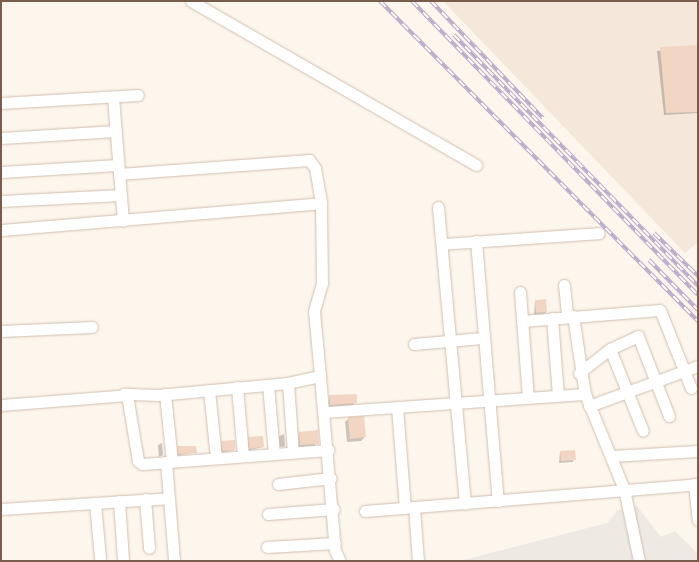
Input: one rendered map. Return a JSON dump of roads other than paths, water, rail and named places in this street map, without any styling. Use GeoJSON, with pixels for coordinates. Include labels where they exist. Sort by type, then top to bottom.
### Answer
{"type":"FeatureCollection","features":[{"type":"Feature","properties":{"kind":"street"},"geometry":{"type":"LineString","coordinates":[[192,1],[476,165]]}},
{"type":"Feature","properties":{"kind":"street"},"geometry":{"type":"LineString","coordinates":[[1,104],[138,95]]}},
{"type":"Feature","properties":{"kind":"street"},"geometry":{"type":"LineString","coordinates":[[113,97],[123,221]]}},
{"type":"Feature","properties":{"kind":"street"},"geometry":{"type":"LineString","coordinates":[[1,138],[116,131]]}},
{"type":"Feature","properties":{"kind":"street"},"geometry":{"type":"LineString","coordinates":[[1,172],[119,169],[309,160],[315,168],[321,203],[322,283],[314,310],[320,376],[326,412],[334,508],[335,543],[340,561]]}},
{"type":"Feature","properties":{"kind":"street"},"geometry":{"type":"LineString","coordinates":[[1,201],[121,195]]}},
{"type":"Feature","properties":{"kind":"street"},"geometry":{"type":"LineString","coordinates":[[1,230],[123,221],[321,203]]}},
{"type":"Feature","properties":{"kind":"street"},"geometry":{"type":"LineString","coordinates":[[438,207],[464,504]]}},
{"type":"Feature","properties":{"kind":"street"},"geometry":{"type":"LineString","coordinates":[[442,244],[600,233]]}},
{"type":"Feature","properties":{"kind":"street"},"geometry":{"type":"LineString","coordinates":[[476,241],[482,338],[498,501]]}},
{"type":"Feature","properties":{"kind":"street"},"geometry":{"type":"LineString","coordinates":[[564,285],[579,373],[589,406],[624,489],[639,561]]}},
{"type":"Feature","properties":{"kind":"street"},"geometry":{"type":"LineString","coordinates":[[520,292],[528,398]]}},
{"type":"Feature","properties":{"kind":"street"},"geometry":{"type":"LineString","coordinates":[[522,321],[660,310],[691,388]]}},
{"type":"Feature","properties":{"kind":"street"},"geometry":{"type":"LineString","coordinates":[[552,318],[558,396]]}},
{"type":"Feature","properties":{"kind":"street"},"geometry":{"type":"LineString","coordinates":[[1,332],[92,327]]}},
{"type":"Feature","properties":{"kind":"street"},"geometry":{"type":"LineString","coordinates":[[579,373],[610,348],[638,336],[669,416]]}},
{"type":"Feature","properties":{"kind":"street"},"geometry":{"type":"LineString","coordinates":[[414,344],[482,338]]}},
{"type":"Feature","properties":{"kind":"street"},"geometry":{"type":"LineString","coordinates":[[610,348],[643,430]]}},
{"type":"Feature","properties":{"kind":"street"},"geometry":{"type":"LineString","coordinates":[[589,406],[698,366]]}},
{"type":"Feature","properties":{"kind":"street"},"geometry":{"type":"LineString","coordinates":[[1,405],[124,394],[165,394],[268,385],[288,383],[320,376]]}},
{"type":"Feature","properties":{"kind":"street"},"geometry":{"type":"LineString","coordinates":[[288,383],[293,452]]}},
{"type":"Feature","properties":{"kind":"street"},"geometry":{"type":"LineString","coordinates":[[268,385],[274,454]]}},
{"type":"Feature","properties":{"kind":"street"},"geometry":{"type":"LineString","coordinates":[[237,387],[244,456]]}},
{"type":"Feature","properties":{"kind":"street"},"geometry":{"type":"LineString","coordinates":[[209,390],[216,458]]}},
{"type":"Feature","properties":{"kind":"street"},"geometry":{"type":"LineString","coordinates":[[124,394],[130,400],[138,462],[169,462],[328,450]]}},
{"type":"Feature","properties":{"kind":"street"},"geometry":{"type":"LineString","coordinates":[[165,394],[169,462],[169,498],[174,560]]}},
{"type":"Feature","properties":{"kind":"street"},"geometry":{"type":"LineString","coordinates":[[326,412],[585,394]]}},
{"type":"Feature","properties":{"kind":"street"},"geometry":{"type":"LineString","coordinates":[[397,407],[409,508],[418,561]]}},
{"type":"Feature","properties":{"kind":"street"},"geometry":{"type":"LineString","coordinates":[[611,456],[698,451]]}},
{"type":"Feature","properties":{"kind":"street"},"geometry":{"type":"LineString","coordinates":[[278,484],[331,478]]}},
{"type":"Feature","properties":{"kind":"street"},"geometry":{"type":"LineString","coordinates":[[365,511],[696,484],[698,520]]}},
{"type":"Feature","properties":{"kind":"street"},"geometry":{"type":"LineString","coordinates":[[1,509],[169,498]]}},
{"type":"Feature","properties":{"kind":"street"},"geometry":{"type":"LineString","coordinates":[[145,500],[149,548]]}},
{"type":"Feature","properties":{"kind":"street"},"geometry":{"type":"LineString","coordinates":[[119,501],[123,560]]}},
{"type":"Feature","properties":{"kind":"street"},"geometry":{"type":"LineString","coordinates":[[95,503],[100,558]]}},
{"type":"Feature","properties":{"kind":"street"},"geometry":{"type":"LineString","coordinates":[[268,514],[334,508]]}},
{"type":"Feature","properties":{"kind":"street"},"geometry":{"type":"LineString","coordinates":[[267,547],[335,543]]}},
{"type":"Feature","properties":{"kind":"railway"},"geometry":{"type":"LineString","coordinates":[[380,1],[698,321]]}},
{"type":"Feature","properties":{"kind":"railway"},"geometry":{"type":"LineString","coordinates":[[412,1],[698,295]]}},
{"type":"Feature","properties":{"kind":"railway"},"geometry":{"type":"LineString","coordinates":[[431,1],[543,118]]}},
{"type":"Feature","properties":{"kind":"railway"},"geometry":{"type":"LineString","coordinates":[[454,35],[698,286]]}},
{"type":"Feature","properties":{"kind":"railway"},"geometry":{"type":"LineString","coordinates":[[654,233],[698,276]]}},
{"type":"Feature","properties":{"kind":"railway"},"geometry":{"type":"LineString","coordinates":[[649,260],[698,310]]}}]}
